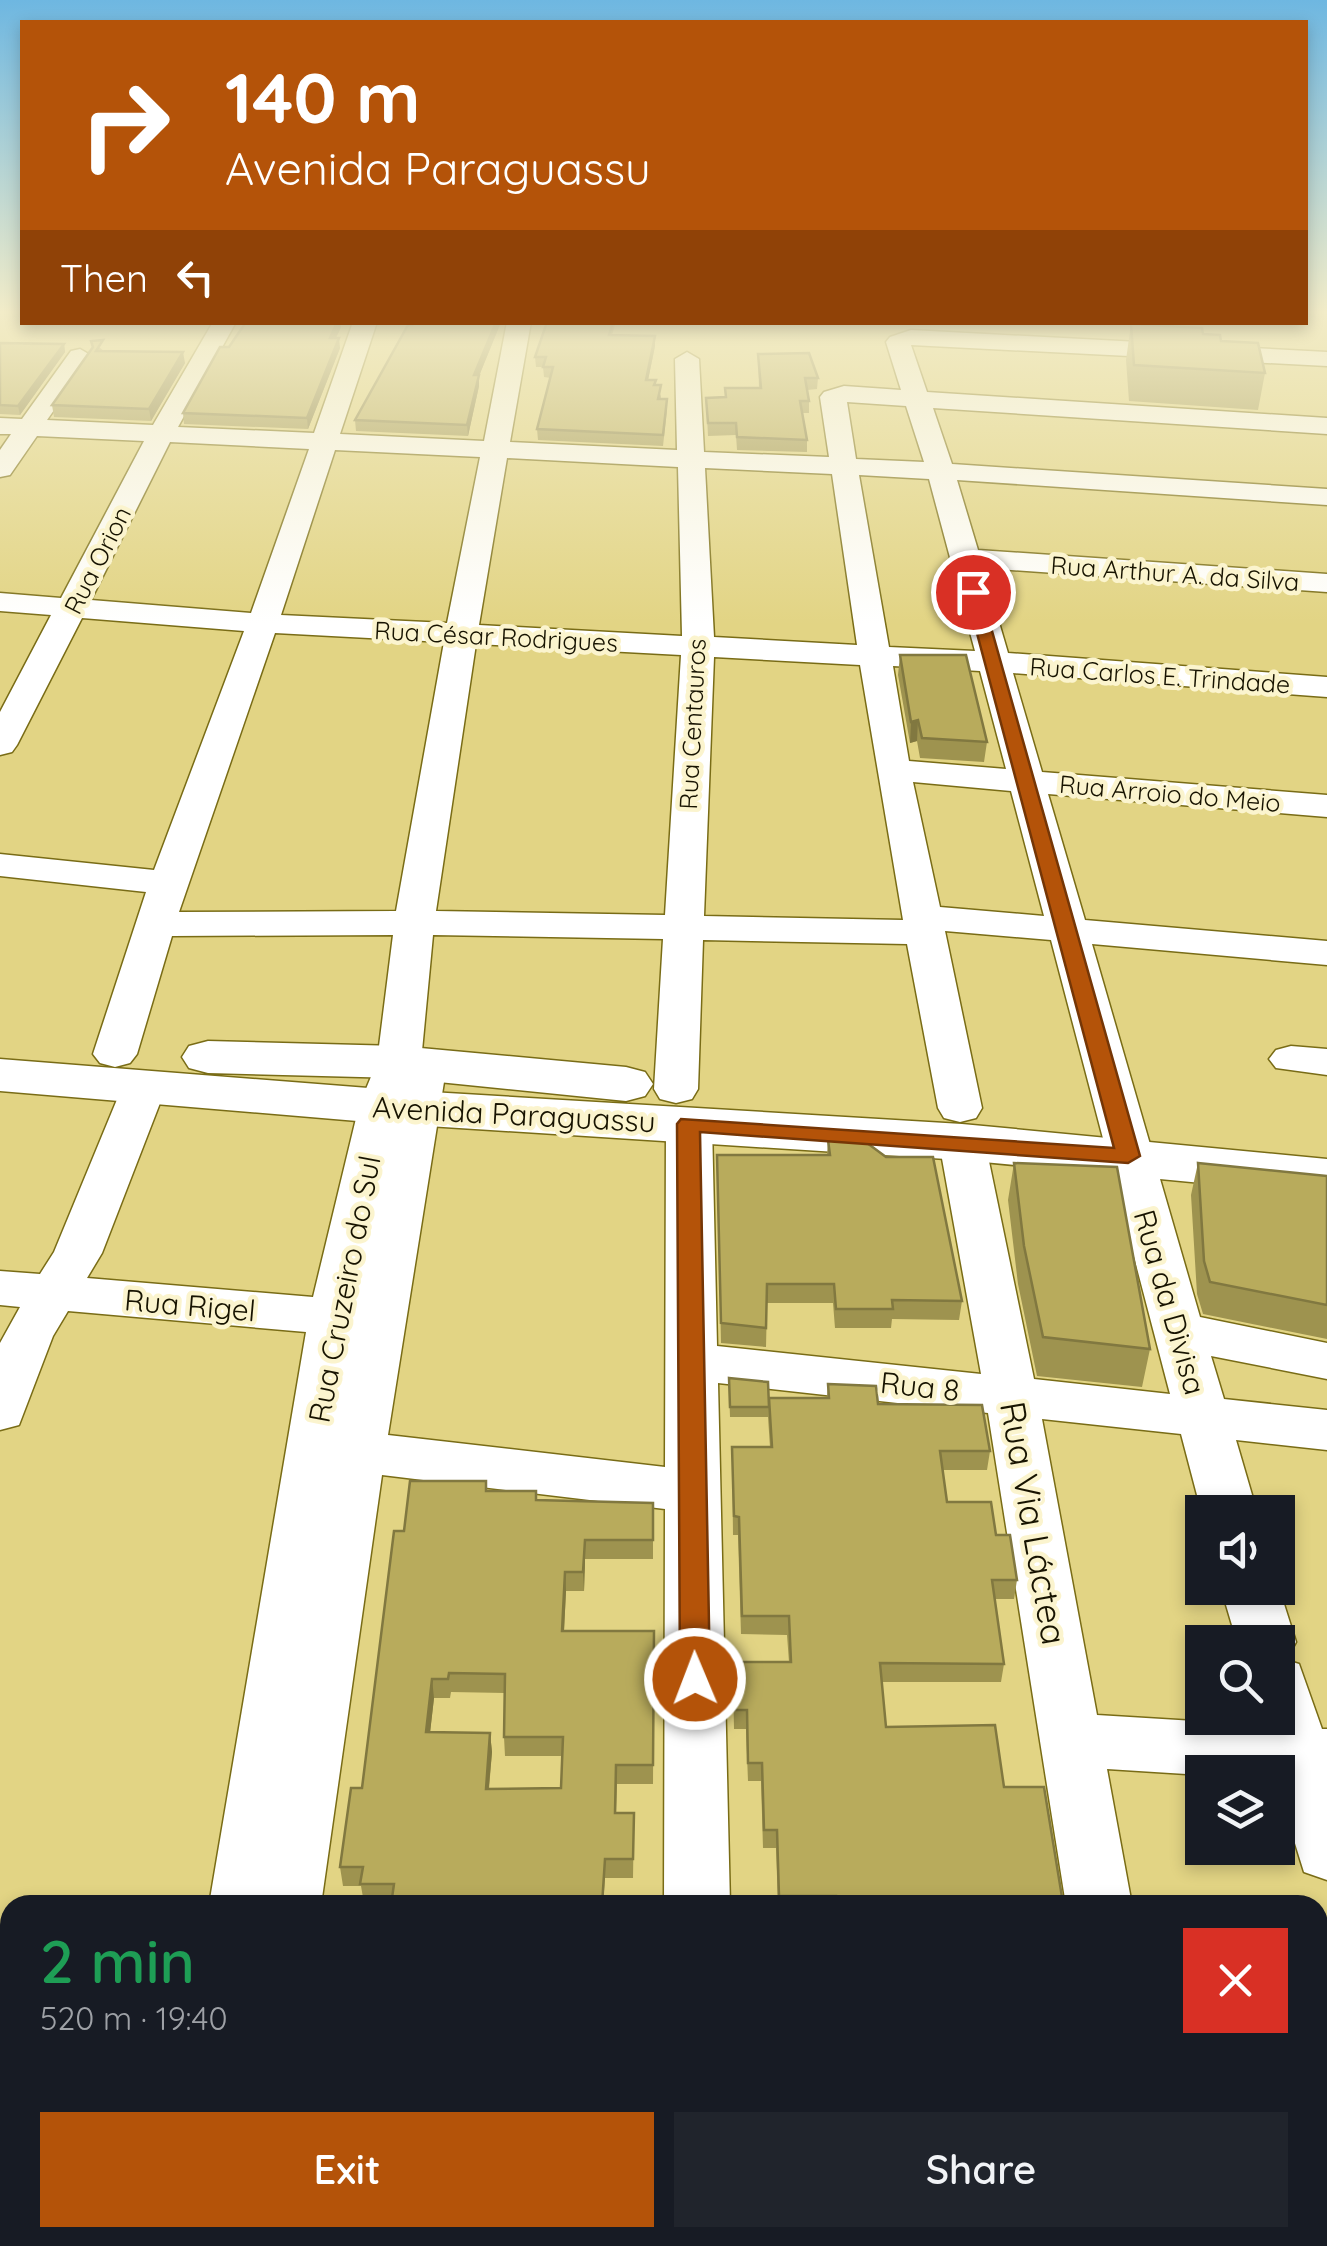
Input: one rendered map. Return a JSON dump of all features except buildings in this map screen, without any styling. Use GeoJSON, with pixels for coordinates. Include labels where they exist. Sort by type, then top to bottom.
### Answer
{"type":"FeatureCollection","features":[{"type":"Feature","properties":{"kind":"main road","name":"Avenida Paraguassu"},"geometry":{"type":"LineString","coordinates":[[0,1047],[130,1070]]}},
{"type":"Feature","properties":{"kind":"main road","name":"Avenida Paraguassu"},"geometry":{"type":"LineString","coordinates":[[0,1075],[130,1070],[406,1084],[1124,1137],[1327,1140]]}},
{"type":"Feature","properties":{"kind":"main road","name":"Avenida Paraguassu"},"geometry":{"type":"LineString","coordinates":[[1124,1137],[1327,1177]]}},
{"type":"Feature","properties":{"kind":"street"},"geometry":{"type":"LineString","coordinates":[[0,469],[37,415]]}},
{"type":"Feature","properties":{"kind":"street","name":"Rua Orion"},"geometry":{"type":"LineString","coordinates":[[0,745],[172,415]]}},
{"type":"Feature","properties":{"kind":"street"},"geometry":{"type":"LineString","coordinates":[[0,1410],[28,1336],[78,1253],[130,1070],[156,924],[168,883],[264,623],[333,415]]}},
{"type":"Feature","properties":{"kind":"street","name":"Rua Cruzeiro do Sul"},"geometry":{"type":"LineString","coordinates":[[244,1895],[406,1084],[428,923],[512,415]]}},
{"type":"Feature","properties":{"kind":"street","name":"Rua Centauros"},"geometry":{"type":"LineString","coordinates":[[690,415],[698,646],[682,926],[682,1107],[692,1362],[698,1895]]}},
{"type":"Feature","properties":{"kind":"street","name":"Rua Via Láctea"},"geometry":{"type":"LineString","coordinates":[[836,415],[893,770],[1011,1396],[1097,1895]]}},
{"type":"Feature","properties":{"kind":"street","name":"Rua da Divisa"},"geometry":{"type":"LineString","coordinates":[[923,415],[1224,1495]]}},
{"type":"Feature","properties":{"kind":"street"},"geometry":{"type":"LineString","coordinates":[[1163,415],[1327,426]]}},
{"type":"Feature","properties":{"kind":"street"},"geometry":{"type":"LineString","coordinates":[[0,426],[941,471],[1327,497]]}},
{"type":"Feature","properties":{"kind":"street","name":"Rua Arthur A. da Silva"},"geometry":{"type":"LineString","coordinates":[[964,558],[1327,584]]}},
{"type":"Feature","properties":{"kind":"street","name":"Rua César Rodrigues"},"geometry":{"type":"LineString","coordinates":[[0,602],[476,636],[992,662]]}},
{"type":"Feature","properties":{"kind":"street","name":"Rua Carlos E. Trindade"},"geometry":{"type":"LineString","coordinates":[[992,662],[1327,687]]}},
{"type":"Feature","properties":{"kind":"street","name":"Rua Arroio do Meio"},"geometry":{"type":"LineString","coordinates":[[893,770],[1327,806]]}},
{"type":"Feature","properties":{"kind":"street"},"geometry":{"type":"LineString","coordinates":[[0,866],[168,883]]}},
{"type":"Feature","properties":{"kind":"street"},"geometry":{"type":"LineString","coordinates":[[156,924],[923,925],[1065,929],[1327,954]]}},
{"type":"Feature","properties":{"kind":"street","name":"Rua Rigel"},"geometry":{"type":"LineString","coordinates":[[0,1288],[356,1319]]}},
{"type":"Feature","properties":{"kind":"street","name":"Rua Cruzeiro do Sul"},"geometry":{"type":"LineString","coordinates":[[290,1895],[359,1452],[356,1319]]}},
{"type":"Feature","properties":{"kind":"street"},"geometry":{"type":"LineString","coordinates":[[1178,1331],[1327,1361]]}},
{"type":"Feature","properties":{"kind":"street","name":"Rua 8"},"geometry":{"type":"LineString","coordinates":[[692,1362],[1327,1430]]}},
{"type":"Feature","properties":{"kind":"street"},"geometry":{"type":"LineString","coordinates":[[359,1452],[693,1491]]}},
{"type":"Feature","properties":{"kind":"street"},"geometry":{"type":"LineString","coordinates":[[1295,1718],[1312,1754],[1327,1851]]}},
{"type":"Feature","properties":{"kind":"street"},"geometry":{"type":"LineString","coordinates":[[1072,1740],[1312,1754]]}},
{"type":"Feature","properties":{"kind":"route"},"geometry":{"type":"LineString","coordinates":[[695,1679],[689,1124],[1128,1156],[973,592]]}}]}
